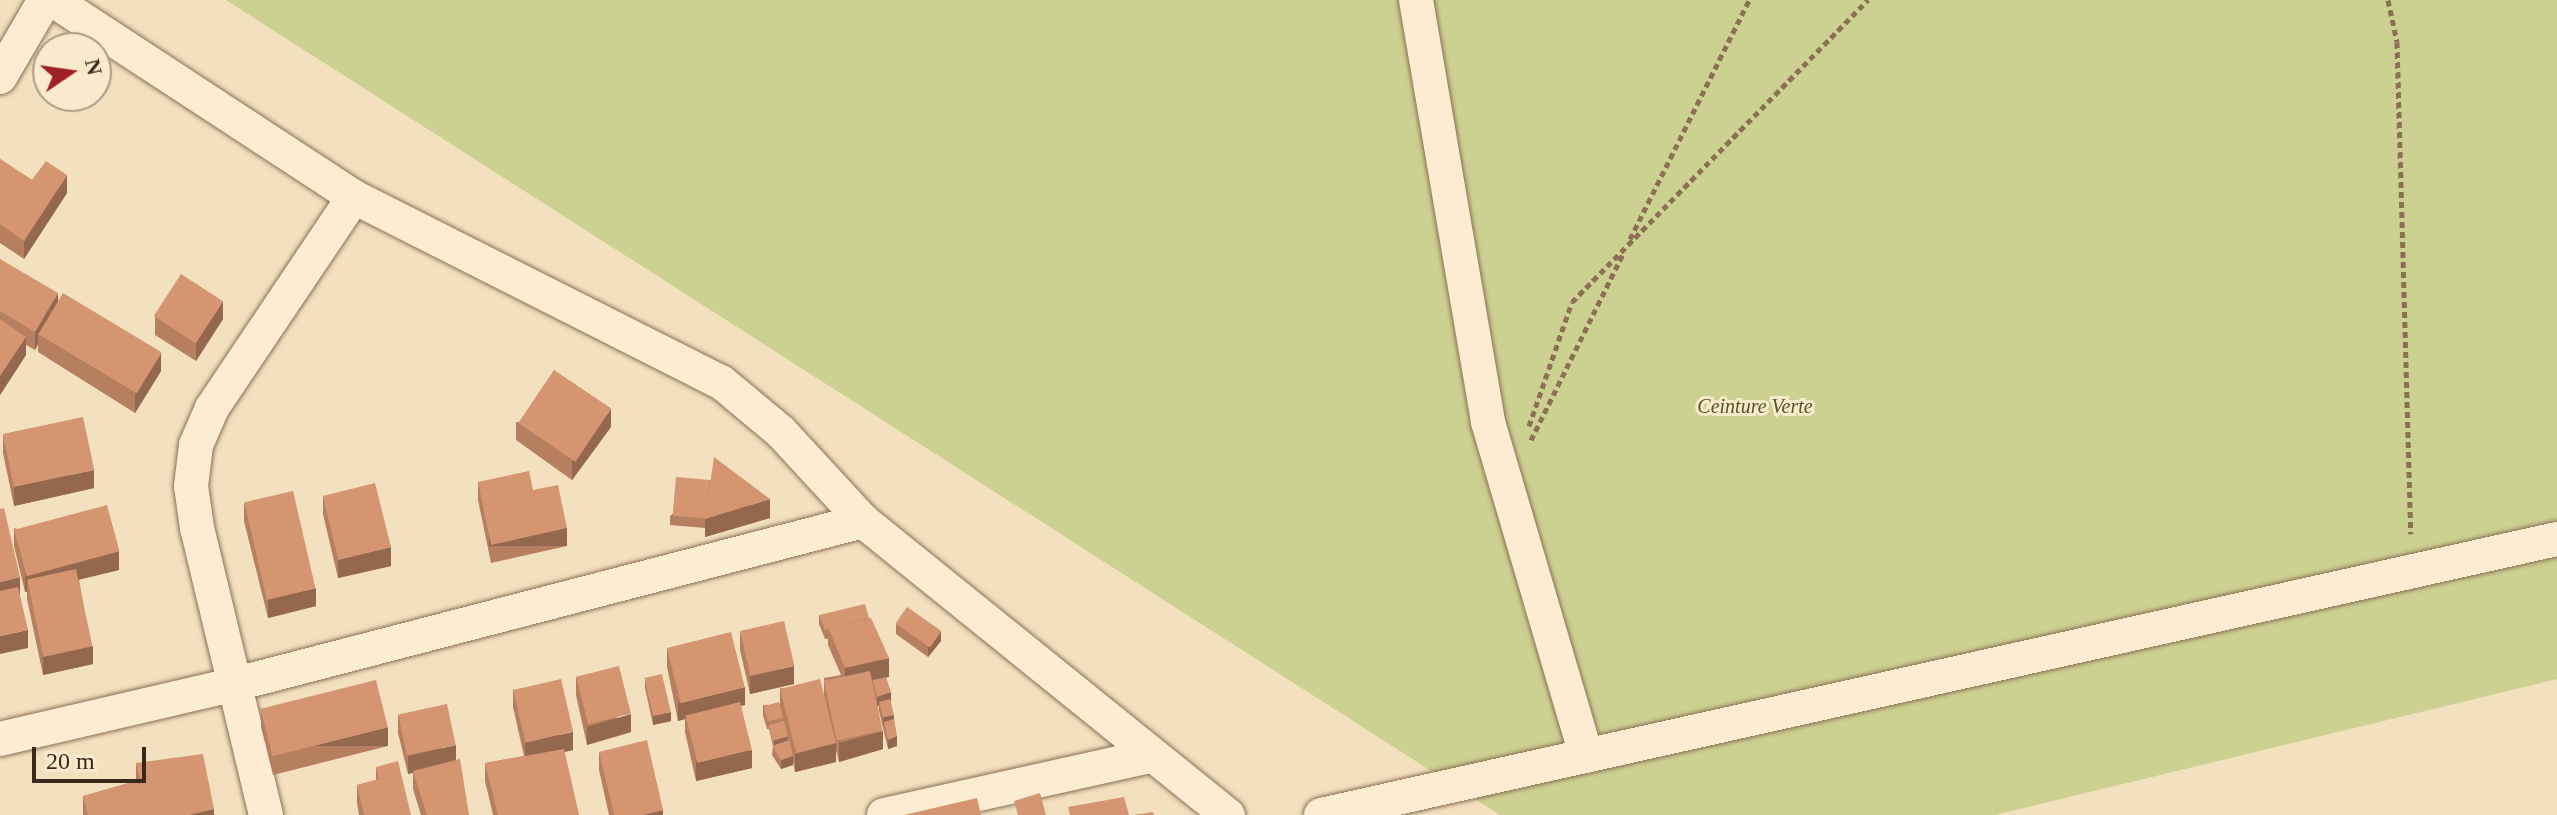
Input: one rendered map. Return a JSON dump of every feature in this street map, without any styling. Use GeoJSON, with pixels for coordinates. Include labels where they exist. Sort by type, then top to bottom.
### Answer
{"type":"FeatureCollection","features":[{"type":"Feature","properties":{"kind":"street"},"geometry":{"type":"LineString","coordinates":[[0,77],[45,0]]}},
{"type":"Feature","properties":{"kind":"street"},"geometry":{"type":"LineString","coordinates":[[53,0],[354,197],[721,382],[781,432],[863,521],[1228,815]]}},
{"type":"Feature","properties":{"kind":"street"},"geometry":{"type":"LineString","coordinates":[[1416,0],[1469,290],[1475,360],[1508,488],[1586,756]]}},
{"type":"Feature","properties":{"kind":"street"},"geometry":{"type":"LineString","coordinates":[[266,815],[197,528],[191,486],[196,445],[212,408],[354,197]]}},
{"type":"Feature","properties":{"kind":"street"},"geometry":{"type":"LineString","coordinates":[[0,739],[236,684],[863,521]]}},
{"type":"Feature","properties":{"kind":"street"},"geometry":{"type":"LineString","coordinates":[[1321,815],[2557,539]]}},
{"type":"Feature","properties":{"kind":"street"},"geometry":{"type":"LineString","coordinates":[[884,815],[1151,756]]}},
{"type":"Feature","properties":{"kind":"path"},"geometry":{"type":"LineString","coordinates":[[1508,488],[1749,0]]}},
{"type":"Feature","properties":{"kind":"path"},"geometry":{"type":"LineString","coordinates":[[1508,488],[1572,302],[1868,0]]}},
{"type":"Feature","properties":{"kind":"path"},"geometry":{"type":"LineString","coordinates":[[2388,0],[2397,42],[2412,571]]}},
{"type":"Feature","properties":{"kind":"green space","name":"Ceinture Verte"},"geometry":{"type":"Polygon","coordinates":[[[226,0],[2557,0],[2557,679],[1995,815],[1500,815],[226,0]]]}},
{"type":"Feature","properties":{"kind":"building"},"geometry":{"type":"Polygon","coordinates":[[[0,159],[32,180],[46,161],[67,175],[24,241],[0,224],[0,159]]]}},
{"type":"Feature","properties":{"kind":"building"},"geometry":{"type":"Polygon","coordinates":[[[0,259],[58,293],[35,332],[0,311],[0,259]]]}},
{"type":"Feature","properties":{"kind":"building"},"geometry":{"type":"Polygon","coordinates":[[[181,274],[223,301],[196,343],[154,316],[181,274]]]}},
{"type":"Feature","properties":{"kind":"building"},"geometry":{"type":"Polygon","coordinates":[[[63,293],[162,352],[137,393],[38,334],[63,293]]]}},
{"type":"Feature","properties":{"kind":"building"},"geometry":{"type":"Polygon","coordinates":[[[0,319],[26,337],[0,376],[0,319]]]}},
{"type":"Feature","properties":{"kind":"building"},"geometry":{"type":"Polygon","coordinates":[[[554,370],[611,409],[575,462],[518,423],[554,370]]]}},
{"type":"Feature","properties":{"kind":"building"},"geometry":{"type":"Polygon","coordinates":[[[83,417],[94,470],[14,487],[3,434],[83,417]]]}},
{"type":"Feature","properties":{"kind":"building"},"geometry":{"type":"Polygon","coordinates":[[[714,457],[770,499],[705,519],[714,457]]]}},
{"type":"Feature","properties":{"kind":"building"},"geometry":{"type":"Polygon","coordinates":[[[529,471],[533,490],[558,485],[567,528],[491,545],[478,482],[529,471]]]}},
{"type":"Feature","properties":{"kind":"building"},"geometry":{"type":"Polygon","coordinates":[[[676,477],[710,480],[706,519],[673,516],[676,477]]]}},
{"type":"Feature","properties":{"kind":"building"},"geometry":{"type":"Polygon","coordinates":[[[375,483],[391,547],[339,560],[323,496],[375,483]]]}},
{"type":"Feature","properties":{"kind":"building"},"geometry":{"type":"Polygon","coordinates":[[[293,491],[315,588],[267,600],[244,502],[293,491]]]}},
{"type":"Feature","properties":{"kind":"building"},"geometry":{"type":"Polygon","coordinates":[[[107,505],[119,551],[27,576],[14,530],[107,505]]]}},
{"type":"Feature","properties":{"kind":"building"},"geometry":{"type":"Polygon","coordinates":[[[4,508],[20,577],[0,582],[0,509],[4,508]]]}},
{"type":"Feature","properties":{"kind":"building"},"geometry":{"type":"Polygon","coordinates":[[[76,569],[92,646],[44,657],[27,579],[76,569]]]}},
{"type":"Feature","properties":{"kind":"building"},"geometry":{"type":"Polygon","coordinates":[[[18,587],[28,630],[0,636],[0,591],[18,587]]]}},
{"type":"Feature","properties":{"kind":"building"},"geometry":{"type":"Polygon","coordinates":[[[865,604],[869,618],[825,630],[819,615],[865,604]]]}},
{"type":"Feature","properties":{"kind":"building"},"geometry":{"type":"Polygon","coordinates":[[[907,607],[941,631],[930,647],[896,623],[907,607]]]}},
{"type":"Feature","properties":{"kind":"building"},"geometry":{"type":"Polygon","coordinates":[[[871,618],[889,658],[845,668],[828,627],[871,618]]]}},
{"type":"Feature","properties":{"kind":"building"},"geometry":{"type":"Polygon","coordinates":[[[784,621],[794,666],[751,676],[740,631],[784,621]]]}},
{"type":"Feature","properties":{"kind":"building"},"geometry":{"type":"Polygon","coordinates":[[[731,632],[745,687],[681,703],[667,648],[731,632]]]}},
{"type":"Feature","properties":{"kind":"building"},"geometry":{"type":"Polygon","coordinates":[[[619,666],[631,714],[588,724],[576,677],[619,666]]]}},
{"type":"Feature","properties":{"kind":"building"},"geometry":{"type":"Polygon","coordinates":[[[870,671],[883,731],[837,740],[824,681],[870,671]]]}},
{"type":"Feature","properties":{"kind":"building"},"geometry":{"type":"Polygon","coordinates":[[[662,674],[671,712],[653,716],[644,678],[662,674]]]}},
{"type":"Feature","properties":{"kind":"building"},"geometry":{"type":"Polygon","coordinates":[[[886,677],[891,692],[877,697],[873,680],[886,677]]]}},
{"type":"Feature","properties":{"kind":"building"},"geometry":{"type":"Polygon","coordinates":[[[561,679],[573,732],[525,743],[513,690],[561,679]]]}},
{"type":"Feature","properties":{"kind":"building"},"geometry":{"type":"Polygon","coordinates":[[[820,679],[836,743],[796,753],[780,689],[820,679]]]}},
{"type":"Feature","properties":{"kind":"building"},"geometry":{"type":"Polygon","coordinates":[[[376,680],[388,728],[272,756],[261,709],[376,680]]]}},
{"type":"Feature","properties":{"kind":"building"},"geometry":{"type":"Polygon","coordinates":[[[890,699],[894,715],[883,717],[879,702],[890,699]]]}},
{"type":"Feature","properties":{"kind":"building"},"geometry":{"type":"Polygon","coordinates":[[[740,702],[752,750],[698,763],[686,716],[740,702]]]}},
{"type":"Feature","properties":{"kind":"building"},"geometry":{"type":"Polygon","coordinates":[[[779,702],[783,717],[768,722],[764,706],[779,702]]]}},
{"type":"Feature","properties":{"kind":"building"},"geometry":{"type":"Polygon","coordinates":[[[447,704],[456,745],[407,755],[398,714],[447,704]]]}},
{"type":"Feature","properties":{"kind":"building"},"geometry":{"type":"Polygon","coordinates":[[[894,719],[897,736],[888,740],[884,722],[894,719]]]}},
{"type":"Feature","properties":{"kind":"building"},"geometry":{"type":"Polygon","coordinates":[[[784,721],[788,736],[773,741],[769,725],[784,721]]]}},
{"type":"Feature","properties":{"kind":"building"},"geometry":{"type":"Polygon","coordinates":[[[647,740],[663,810],[643,815],[614,815],[599,752],[647,740]]]}},
{"type":"Feature","properties":{"kind":"building"},"geometry":{"type":"Polygon","coordinates":[[[789,740],[793,756],[781,760],[772,746],[789,740]]]}},
{"type":"Feature","properties":{"kind":"building"},"geometry":{"type":"Polygon","coordinates":[[[564,749],[579,815],[498,815],[485,763],[564,749]]]}},
{"type":"Feature","properties":{"kind":"building"},"geometry":{"type":"Polygon","coordinates":[[[203,754],[214,809],[189,815],[88,815],[83,796],[140,780],[136,763],[203,754]]]}},
{"type":"Feature","properties":{"kind":"building"},"geometry":{"type":"Polygon","coordinates":[[[460,759],[469,815],[427,815],[413,771],[460,759]]]}},
{"type":"Feature","properties":{"kind":"building"},"geometry":{"type":"Polygon","coordinates":[[[398,761],[411,815],[364,815],[357,785],[379,779],[376,767],[398,761]]]}},
{"type":"Feature","properties":{"kind":"building"},"geometry":{"type":"Polygon","coordinates":[[[1040,793],[1046,815],[1018,815],[1014,801],[1040,793]]]}},
{"type":"Feature","properties":{"kind":"building"},"geometry":{"type":"Polygon","coordinates":[[[1124,797],[1129,815],[1070,815],[1068,807],[1124,797]]]}},
{"type":"Feature","properties":{"kind":"building"},"geometry":{"type":"Polygon","coordinates":[[[977,798],[981,815],[904,815],[977,798]]]}}]}
